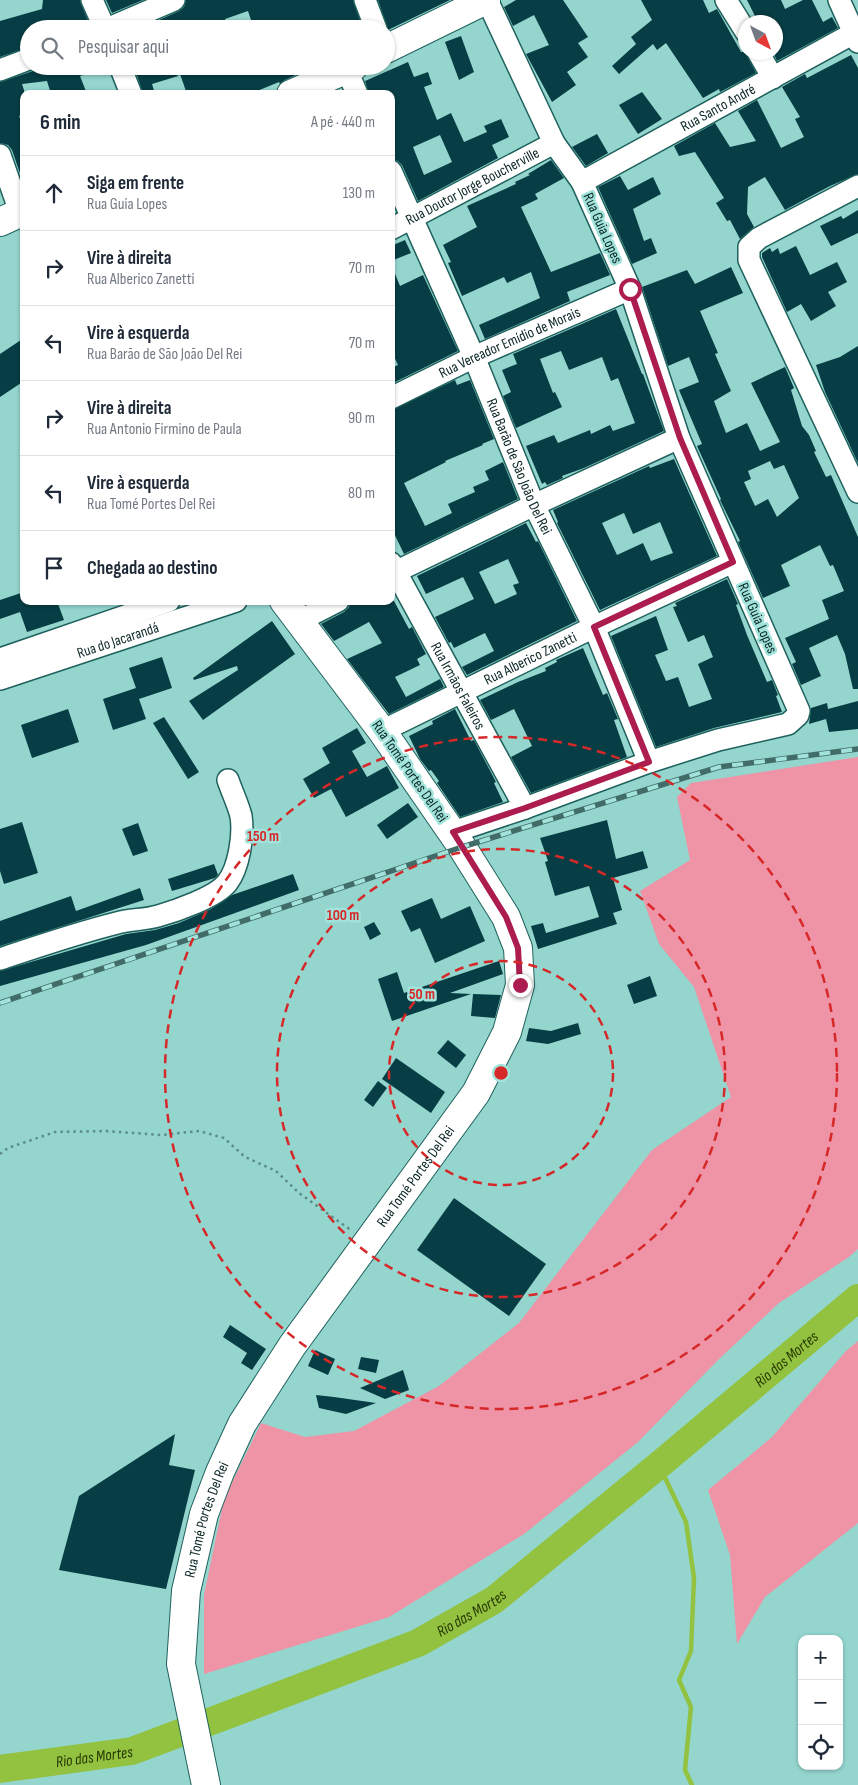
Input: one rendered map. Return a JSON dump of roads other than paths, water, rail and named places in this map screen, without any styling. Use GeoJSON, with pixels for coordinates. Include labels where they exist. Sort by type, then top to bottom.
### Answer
{"type":"FeatureCollection","features":[{"type":"Feature","properties":{"kind":"main road"},"geometry":{"type":"LineString","coordinates":[[395,45],[487,0]]}},
{"type":"Feature","properties":{"kind":"main road"},"geometry":{"type":"LineString","coordinates":[[306,90],[353,77]]}},
{"type":"Feature","properties":{"kind":"main road","name":"Rua Tomé Portes Del Rei"},"geometry":{"type":"LineString","coordinates":[[206,1785],[181,1664],[186,1591],[204,1514],[220,1472],[242,1424],[282,1362],[476,1093],[507,1032],[520,985],[518,948],[506,917],[453,832],[382,731],[292,611]]}},
{"type":"Feature","properties":{"kind":"street"},"geometry":{"type":"LineString","coordinates":[[92,0],[102,20]]}},
{"type":"Feature","properties":{"kind":"street"},"geometry":{"type":"LineString","coordinates":[[127,20],[174,0]]}},
{"type":"Feature","properties":{"kind":"street"},"geometry":{"type":"LineString","coordinates":[[365,0],[373,20]]}},
{"type":"Feature","properties":{"kind":"street","name":"Rua Guia Lopes"},"geometry":{"type":"LineString","coordinates":[[487,0],[554,144],[582,182],[630,289],[680,438],[797,704],[798,715],[788,724],[718,740],[649,762]]}},
{"type":"Feature","properties":{"kind":"street"},"geometry":{"type":"LineString","coordinates":[[726,0],[738,19]]}},
{"type":"Feature","properties":{"kind":"street"},"geometry":{"type":"LineString","coordinates":[[839,0],[856,38]]}},
{"type":"Feature","properties":{"kind":"street","name":"Rua Santo André"},"geometry":{"type":"LineString","coordinates":[[582,182],[773,78],[856,38]]}},
{"type":"Feature","properties":{"kind":"street"},"geometry":{"type":"LineString","coordinates":[[763,60],[773,78]]}},
{"type":"Feature","properties":{"kind":"street"},"geometry":{"type":"LineString","coordinates":[[0,70],[20,62]]}},
{"type":"Feature","properties":{"kind":"street"},"geometry":{"type":"LineString","coordinates":[[123,75],[129,90]]}},
{"type":"Feature","properties":{"kind":"street","name":"Rua Doutor Jorge Boucherville"},"geometry":{"type":"LineString","coordinates":[[395,227],[554,144]]}},
{"type":"Feature","properties":{"kind":"street"},"geometry":{"type":"LineString","coordinates":[[0,155],[17,217]]}},
{"type":"Feature","properties":{"kind":"street","name":"Rua Barão de São João Del Rei"},"geometry":{"type":"LineString","coordinates":[[395,180],[474,356],[534,505],[594,627],[649,762]]}},
{"type":"Feature","properties":{"kind":"street"},"geometry":{"type":"LineString","coordinates":[[858,186],[758,238],[749,247],[749,260],[858,492]]}},
{"type":"Feature","properties":{"kind":"street","name":"Rua Vereador Emídio de Morais"},"geometry":{"type":"LineString","coordinates":[[395,396],[474,356],[630,289]]}},
{"type":"Feature","properties":{"kind":"street"},"geometry":{"type":"LineString","coordinates":[[395,569],[680,438]]}},
{"type":"Feature","properties":{"kind":"street","name":"Rua Alberico Zanetti"},"geometry":{"type":"LineString","coordinates":[[382,731],[462,690],[733,562]]}},
{"type":"Feature","properties":{"kind":"street","name":"Rua Irmãos Faleiros"},"geometry":{"type":"LineString","coordinates":[[395,573],[462,690],[525,808]]}},
{"type":"Feature","properties":{"kind":"street","name":"Rua do Jacarandá"},"geometry":{"type":"LineString","coordinates":[[115,630],[162,605]]}},
{"type":"Feature","properties":{"kind":"street","name":"Rua do Jacarandá"},"geometry":{"type":"LineString","coordinates":[[0,679],[33,658],[115,630],[219,605]]}},
{"type":"Feature","properties":{"kind":"street"},"geometry":{"type":"LineString","coordinates":[[292,611],[320,605]]}},
{"type":"Feature","properties":{"kind":"street","name":"Rua do Jacarandá"},"geometry":{"type":"LineString","coordinates":[[0,658],[33,658]]}},
{"type":"Feature","properties":{"kind":"street"},"geometry":{"type":"LineString","coordinates":[[453,832],[525,808],[649,762]]}},
{"type":"Feature","properties":{"kind":"street"},"geometry":{"type":"LineString","coordinates":[[0,960],[77,933],[124,921],[157,916],[184,907],[214,893],[227,883],[235,866],[241,844],[241,816],[228,780]]}},
{"type":"Feature","properties":{"kind":"waterway","name":"Rio das Mortes"},"geometry":{"type":"LineString","coordinates":[[0,1769],[132,1751],[418,1643],[494,1600],[858,1298]]}},
{"type":"Feature","properties":{"kind":"waterway"},"geometry":{"type":"LineString","coordinates":[[659,1465],[686,1522],[694,1578],[691,1651],[679,1680],[691,1707],[685,1770],[692,1785]]}},
{"type":"Feature","properties":{"kind":"railway"},"geometry":{"type":"LineString","coordinates":[[0,1003],[462,847],[719,767],[858,749]]}}]}
